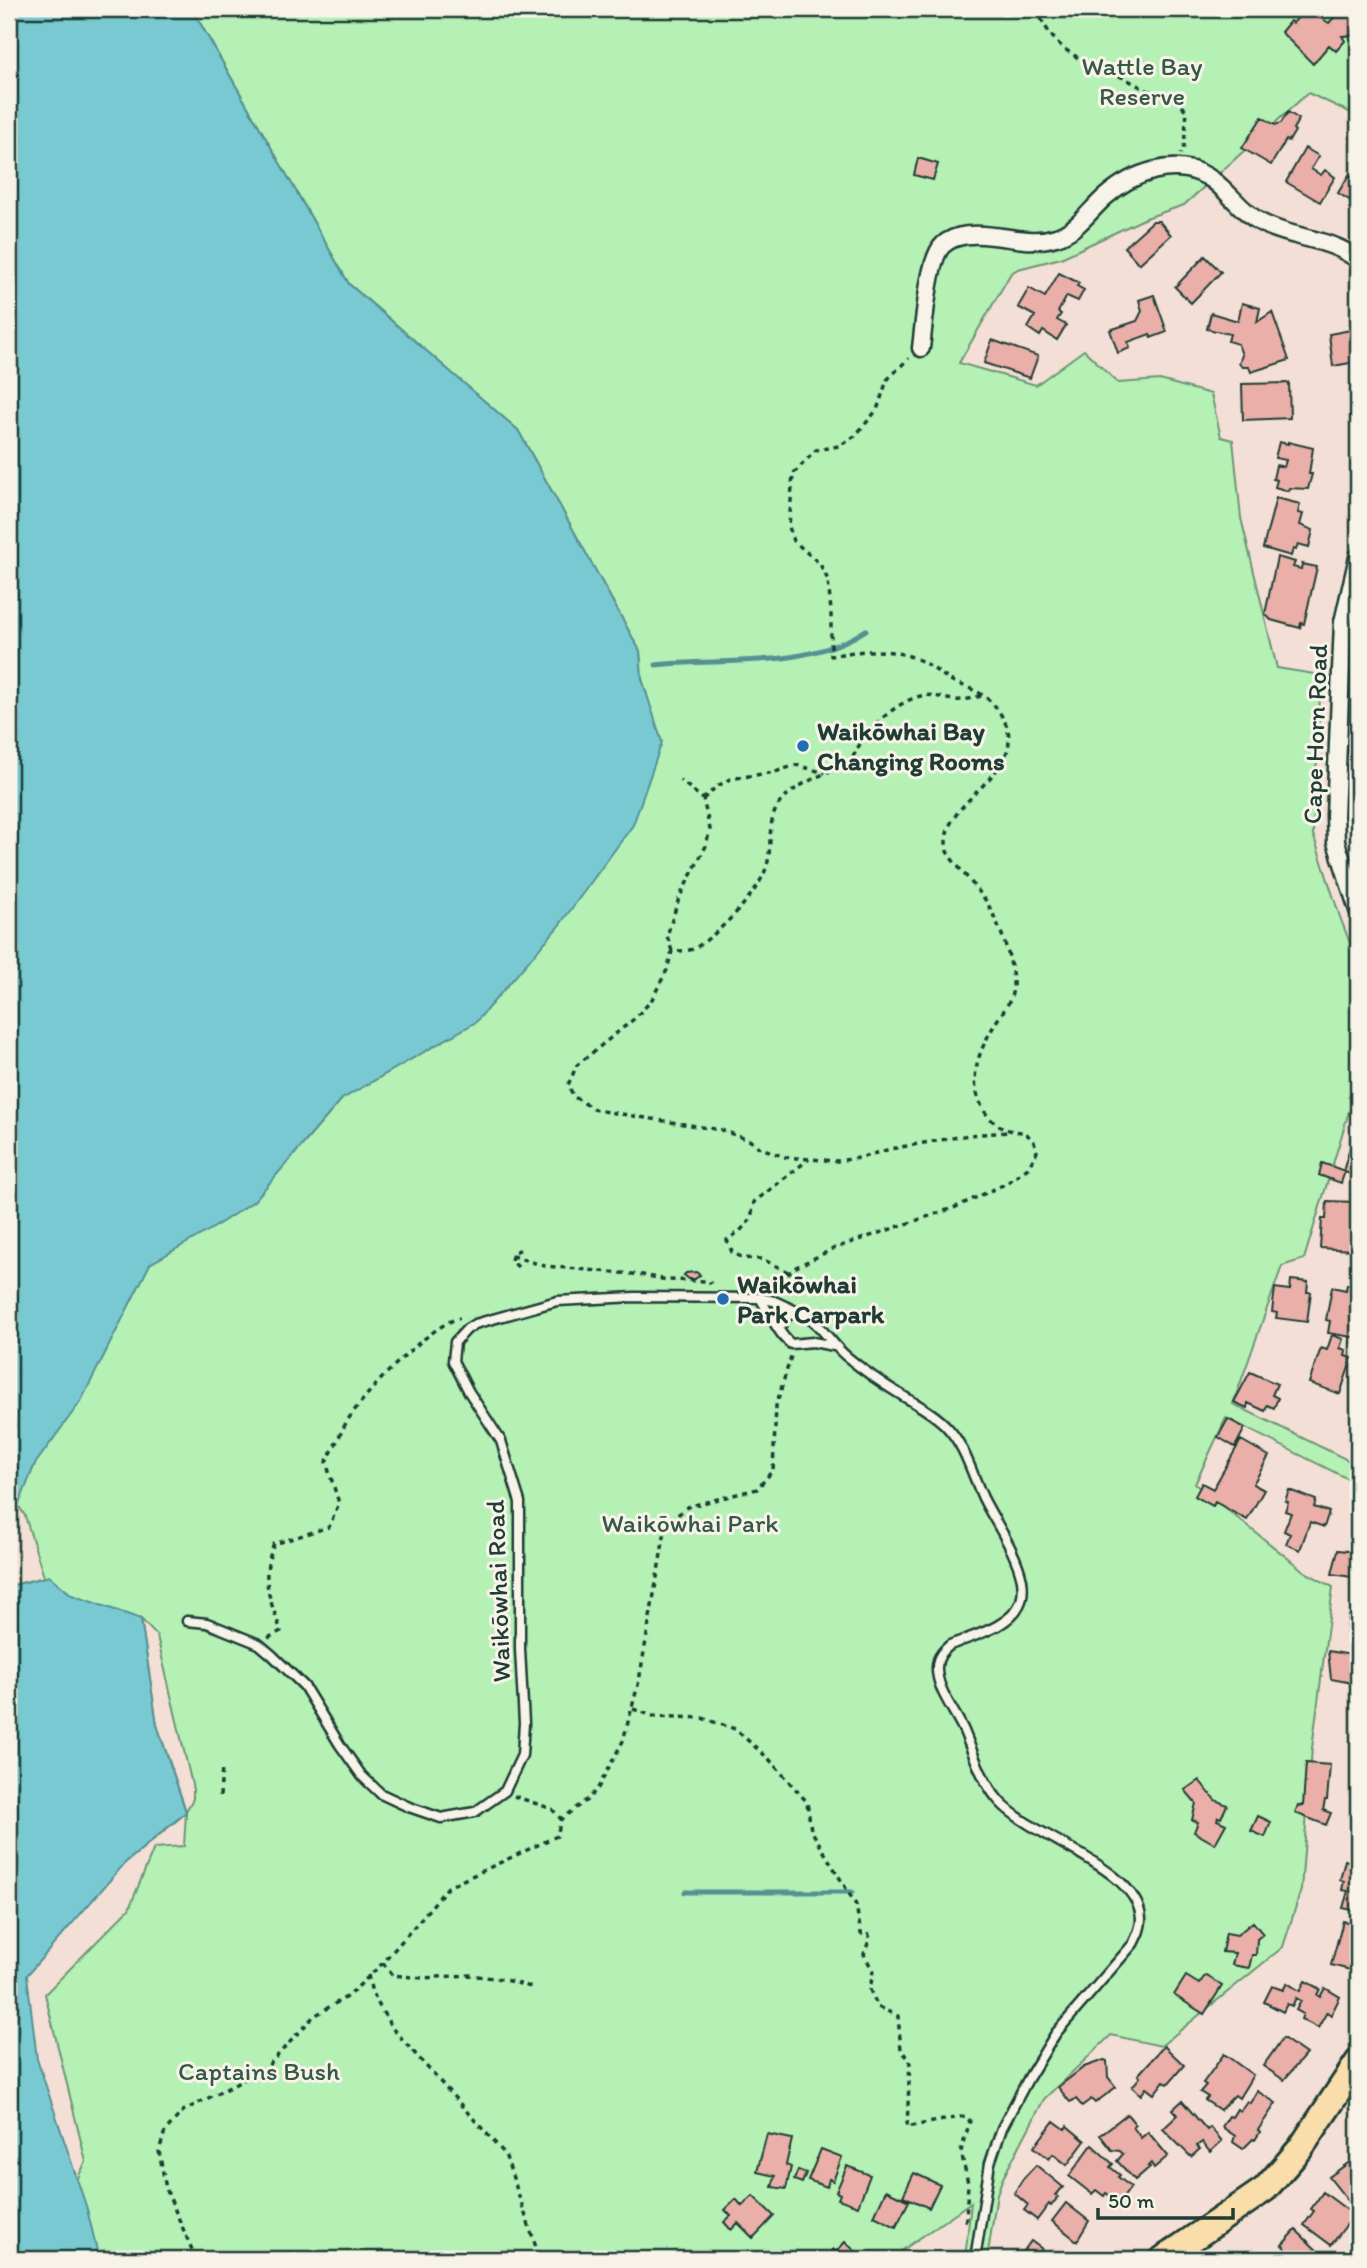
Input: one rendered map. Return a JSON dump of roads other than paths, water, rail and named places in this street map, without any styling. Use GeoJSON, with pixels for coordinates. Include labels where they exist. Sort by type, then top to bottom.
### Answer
{"type":"FeatureCollection","features":[{"type":"Feature","properties":{"kind":"main road"},"geometry":{"type":"LineString","coordinates":[[1163,2259],[1265,2189],[1300,2149],[1358,2062]]}},
{"type":"Feature","properties":{"kind":"street"},"geometry":{"type":"LineString","coordinates":[[921,348],[929,283],[937,251],[944,244],[959,235],[992,235],[1041,241],[1060,236],[1080,223],[1105,197],[1127,182],[1175,166],[1186,167],[1209,177],[1244,211],[1269,226],[1281,232],[1316,239],[1351,254],[1358,260]]}},
{"type":"Feature","properties":{"kind":"street","name":"Cape Horn Road"},"geometry":{"type":"LineString","coordinates":[[1358,557],[1343,622],[1335,816],[1336,842],[1358,910]]}},
{"type":"Feature","properties":{"kind":"lane","name":"Waikōwhai Road"},"geometry":{"type":"LineString","coordinates":[[187,1621],[207,1623],[259,1644],[304,1686],[362,1776],[382,1794],[408,1807],[441,1818],[475,1812],[505,1791],[522,1755],[520,1502],[501,1441],[469,1392],[453,1361],[455,1342],[461,1335],[475,1324],[557,1301],[635,1297],[760,1298],[774,1301],[814,1322],[834,1346],[864,1371],[937,1418],[952,1433],[1017,1565],[1023,1592],[1017,1609],[1009,1617],[995,1626],[950,1645],[938,1659],[939,1682],[964,1731],[982,1775],[999,1801],[1015,1816],[1096,1864],[1122,1883],[1138,1905],[1141,1918],[1140,1930],[1133,1944],[1056,2033],[1002,2127],[990,2164],[975,2259]]}},
{"type":"Feature","properties":{"kind":"lane"},"geometry":{"type":"LineString","coordinates":[[760,1298],[780,1327],[784,1339],[796,1344],[813,1342],[834,1346]]}},
{"type":"Feature","properties":{"kind":"lane"},"geometry":{"type":"LineString","coordinates":[[780,1327],[788,1315],[798,1313]]}},
{"type":"Feature","properties":{"kind":"water"},"geometry":{"type":"Polygon","coordinates":[[[9,9],[192,9],[349,284],[518,430],[640,651],[642,679],[662,742],[633,825],[558,927],[476,1022],[342,1099],[254,1201],[150,1264],[81,1401],[35,1464],[9,1529],[9,9]]]}},
{"type":"Feature","properties":{"kind":"water"},"geometry":{"type":"Polygon","coordinates":[[[49,1576],[72,1595],[141,1619],[157,1725],[186,1812],[125,1863],[27,1975],[37,2059],[87,2209],[99,2259],[9,2259],[9,1583],[10,1586],[49,1576]]]}},
{"type":"Feature","properties":{"kind":"waterway"},"geometry":{"type":"LineString","coordinates":[[656,665],[791,657],[842,643],[866,630]]}},
{"type":"Feature","properties":{"kind":"waterway"},"geometry":{"type":"LineString","coordinates":[[685,1892],[852,1892]]}},
{"type":"Feature","properties":{"kind":"place","name":"Waikōwhai Bay Changing Rooms"},"geometry":{"type":"Point","coordinates":[803,746]}},
{"type":"Feature","properties":{"kind":"place","name":"Waikōwhai Park Carpark"},"geometry":{"type":"Point","coordinates":[723,1299]}},
{"type":"Feature","properties":{"kind":"park label","name":"Wattle Bay Reserve"},"geometry":{"type":"Point","coordinates":[1142,81]}},
{"type":"Feature","properties":{"kind":"park label","name":"Waikōwhai Park"},"geometry":{"type":"Point","coordinates":[690,1523]}},
{"type":"Feature","properties":{"kind":"park label","name":"Captains Bush"},"geometry":{"type":"Point","coordinates":[259,2071]}}]}
